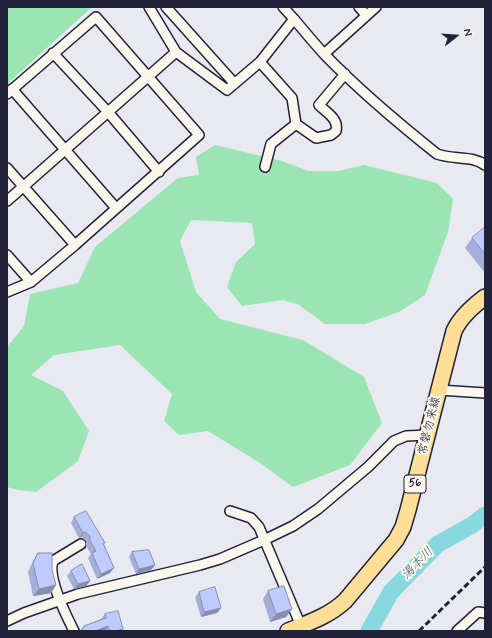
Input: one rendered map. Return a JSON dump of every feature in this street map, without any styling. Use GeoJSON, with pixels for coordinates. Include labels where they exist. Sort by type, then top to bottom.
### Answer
{"type":"FeatureCollection","features":[{"type":"Feature","properties":{"kind":"main road","name":"常磐勿来線"},"geometry":{"type":"LineString","coordinates":[[293,629],[328,615],[340,605],[396,540],[403,527],[408,510],[454,331],[458,323],[485,297]]}},
{"type":"Feature","properties":{"kind":"street"},"geometry":{"type":"LineString","coordinates":[[149,7],[176,52],[227,90],[260,62],[294,19]]}},
{"type":"Feature","properties":{"kind":"street"},"geometry":{"type":"LineString","coordinates":[[166,7],[234,83]]}},
{"type":"Feature","properties":{"kind":"street"},"geometry":{"type":"LineString","coordinates":[[283,7],[324,54],[397,122],[437,154],[445,157],[470,158],[480,161],[485,165]]}},
{"type":"Feature","properties":{"kind":"street"},"geometry":{"type":"LineString","coordinates":[[359,7],[366,15]]}},
{"type":"Feature","properties":{"kind":"street"},"geometry":{"type":"LineString","coordinates":[[324,54],[376,7]]}},
{"type":"Feature","properties":{"kind":"street"},"geometry":{"type":"LineString","coordinates":[[7,292],[31,282],[159,172],[199,135],[96,17],[10,92],[65,150],[116,208]]}},
{"type":"Feature","properties":{"kind":"street"},"geometry":{"type":"LineString","coordinates":[[7,201],[176,52]]}},
{"type":"Feature","properties":{"kind":"street"},"geometry":{"type":"LineString","coordinates":[[54,54],[108,112],[159,172]]}},
{"type":"Feature","properties":{"kind":"street"},"geometry":{"type":"LineString","coordinates":[[260,62],[292,98],[296,124],[316,138],[331,135],[336,132],[337,126],[334,119],[319,105],[345,74]]}},
{"type":"Feature","properties":{"kind":"street"},"geometry":{"type":"LineString","coordinates":[[265,167],[271,144],[296,124]]}},
{"type":"Feature","properties":{"kind":"street"},"geometry":{"type":"LineString","coordinates":[[7,168],[75,245]]}},
{"type":"Feature","properties":{"kind":"street"},"geometry":{"type":"LineString","coordinates":[[7,255],[31,282]]}},
{"type":"Feature","properties":{"kind":"street"},"geometry":{"type":"LineString","coordinates":[[439,390],[485,393]]}},
{"type":"Feature","properties":{"kind":"street"},"geometry":{"type":"LineString","coordinates":[[7,621],[59,600],[98,589],[200,565],[264,540],[293,526],[318,509],[368,467],[394,441],[406,436],[428,435]]}},
{"type":"Feature","properties":{"kind":"street"},"geometry":{"type":"LineString","coordinates":[[230,511],[251,518],[259,527],[293,629]]}},
{"type":"Feature","properties":{"kind":"street"},"geometry":{"type":"LineString","coordinates":[[74,631],[59,600],[52,572],[53,561],[81,544]]}},
{"type":"Feature","properties":{"kind":"street"},"geometry":{"type":"LineString","coordinates":[[458,631],[478,612],[485,613]]}},
{"type":"Feature","properties":{"kind":"green space"},"geometry":{"type":"Polygon","coordinates":[[[7,7],[92,7],[7,84],[7,7]]]}},
{"type":"Feature","properties":{"kind":"green space"},"geometry":{"type":"Polygon","coordinates":[[[215,145],[282,161],[309,171],[339,171],[364,165],[437,183],[453,199],[448,232],[425,295],[399,312],[365,324],[325,324],[299,305],[283,300],[242,306],[227,287],[236,262],[255,244],[252,223],[191,220],[180,241],[196,292],[220,319],[303,340],[364,377],[382,423],[350,465],[293,487],[260,463],[208,431],[179,435],[164,421],[172,394],[120,345],[54,355],[31,375],[63,391],[89,431],[78,461],[36,492],[7,487],[7,347],[24,326],[30,294],[78,283],[95,247],[178,178],[199,175],[196,157],[215,145]]]}},
{"type":"Feature","properties":{"kind":"building"},"geometry":{"type":"Polygon","coordinates":[[[485,227],[485,254],[472,238],[485,227]]]}},
{"type":"Feature","properties":{"kind":"building"},"geometry":{"type":"Polygon","coordinates":[[[86,511],[105,543],[103,543],[114,568],[101,574],[92,553],[96,551],[90,541],[90,536],[85,532],[83,533],[74,517],[86,511]]]}},
{"type":"Feature","properties":{"kind":"building"},"geometry":{"type":"Polygon","coordinates":[[[149,550],[155,565],[139,569],[132,552],[149,550]]]}},
{"type":"Feature","properties":{"kind":"building"},"geometry":{"type":"Polygon","coordinates":[[[38,553],[52,553],[52,570],[56,585],[39,589],[33,564],[38,553]]]}},
{"type":"Feature","properties":{"kind":"building"},"geometry":{"type":"Polygon","coordinates":[[[82,564],[90,581],[78,584],[71,571],[82,564]]]}},
{"type":"Feature","properties":{"kind":"building"},"geometry":{"type":"Polygon","coordinates":[[[284,586],[292,609],[276,614],[268,591],[284,586]]]}},
{"type":"Feature","properties":{"kind":"building"},"geometry":{"type":"Polygon","coordinates":[[[215,587],[221,608],[204,612],[199,592],[215,587]]]}},
{"type":"Feature","properties":{"kind":"building"},"geometry":{"type":"Polygon","coordinates":[[[118,611],[123,629],[110,631],[108,626],[95,631],[82,631],[84,626],[106,618],[105,614],[118,611]]]}},
{"type":"Feature","properties":{"kind":"waterway","name":"湯本川"},"geometry":{"type":"LineString","coordinates":[[369,631],[391,592],[438,544],[472,525],[485,515]]}},
{"type":"Feature","properties":{"kind":"railway"},"geometry":{"type":"LineString","coordinates":[[419,631],[485,567]]}}]}
